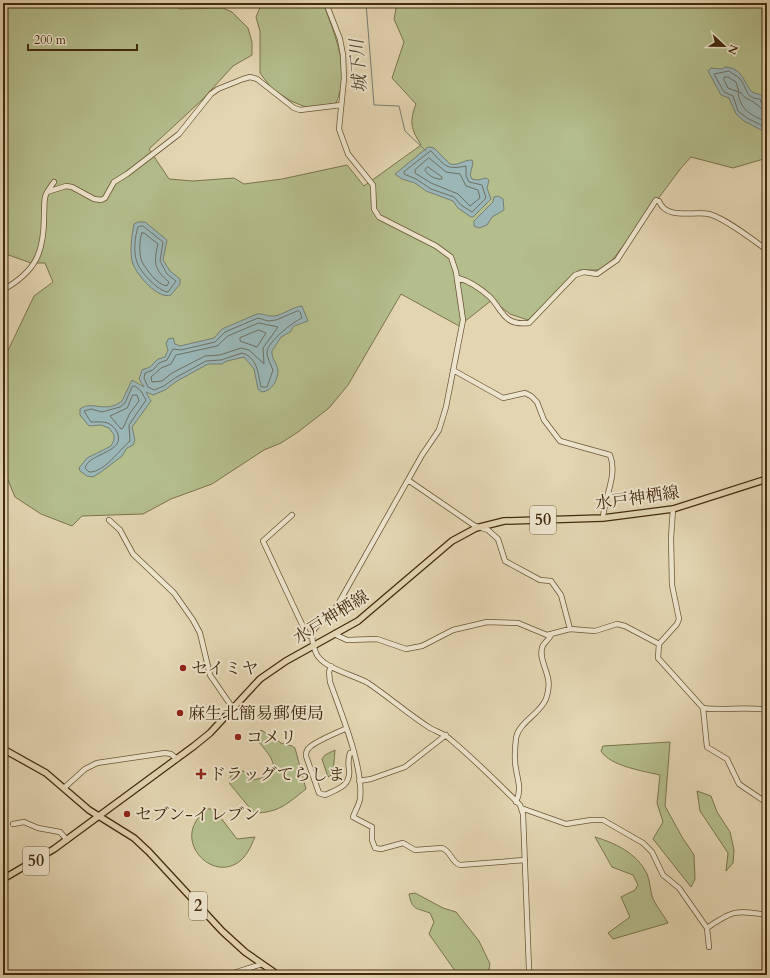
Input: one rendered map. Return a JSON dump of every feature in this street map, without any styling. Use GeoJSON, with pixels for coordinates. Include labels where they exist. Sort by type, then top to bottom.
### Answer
{"type":"FeatureCollection","features":[{"type":"Feature","properties":{"kind":"main road","name":"水戸神栖線"},"geometry":{"type":"LineString","coordinates":[[3,879],[40,859],[207,736],[232,707],[260,679],[369,613],[452,541],[480,527],[504,521],[603,518],[674,510],[767,479]]}},
{"type":"Feature","properties":{"kind":"main road","name":"2"},"geometry":{"type":"LineString","coordinates":[[3,749],[46,773],[82,804],[140,843],[222,931],[262,964],[278,975]]}},
{"type":"Feature","properties":{"kind":"street"},"geometry":{"type":"LineString","coordinates":[[326,3],[342,48],[344,78],[339,129],[346,150],[373,185],[376,214],[384,220],[448,254],[454,261],[458,278],[463,320],[441,425],[408,480],[337,606],[314,627],[312,637],[320,659],[331,666],[361,679],[430,728],[446,735],[521,808],[523,814],[529,969],[531,975]]}},
{"type":"Feature","properties":{"kind":"street"},"geometry":{"type":"LineString","coordinates":[[47,192],[66,186],[72,187],[94,199],[101,200],[105,198],[114,182],[127,174],[179,134],[211,94],[218,89],[243,79],[250,77],[257,79],[294,108],[300,110],[341,105]]}},
{"type":"Feature","properties":{"kind":"street"},"geometry":{"type":"LineString","coordinates":[[3,290],[26,274],[38,255],[42,243],[44,222],[43,201],[54,182]]}},
{"type":"Feature","properties":{"kind":"street"},"geometry":{"type":"LineString","coordinates":[[458,278],[465,280],[485,293],[505,318],[523,324],[529,323],[575,275],[584,272],[597,274],[614,263],[624,250],[635,230],[657,200],[665,210],[671,212],[709,214],[720,218],[767,250]]}},
{"type":"Feature","properties":{"kind":"street"},"geometry":{"type":"LineString","coordinates":[[453,370],[503,398],[525,393],[531,396],[537,402],[541,415],[560,441],[610,455],[612,460],[611,476],[603,518]]}},
{"type":"Feature","properties":{"kind":"street"},"geometry":{"type":"LineString","coordinates":[[408,480],[480,527],[488,530],[498,539],[505,561],[540,580],[551,581],[561,594],[570,629]]}},
{"type":"Feature","properties":{"kind":"street"},"geometry":{"type":"LineString","coordinates":[[674,510],[671,538],[672,585],[679,619],[677,624],[660,644],[658,658],[703,708],[706,745],[726,759],[739,784],[767,803]]}},
{"type":"Feature","properties":{"kind":"street"},"geometry":{"type":"LineString","coordinates":[[292,515],[263,541],[307,635],[312,637]]}},
{"type":"Feature","properties":{"kind":"street"},"geometry":{"type":"LineString","coordinates":[[109,520],[120,530],[133,554],[174,593],[193,620],[200,633],[210,675],[232,707]]}},
{"type":"Feature","properties":{"kind":"street"},"geometry":{"type":"LineString","coordinates":[[334,634],[347,640],[377,639],[406,649],[422,646],[453,630],[487,622],[518,623],[544,635],[551,635],[570,629],[590,632],[613,625],[621,625],[660,644]]}},
{"type":"Feature","properties":{"kind":"street"},"geometry":{"type":"LineString","coordinates":[[516,802],[520,790],[516,766],[516,738],[520,730],[543,704],[546,698],[549,679],[542,650],[544,644],[551,635]]}},
{"type":"Feature","properties":{"kind":"street"},"geometry":{"type":"LineString","coordinates":[[331,666],[329,672],[330,682],[354,752],[360,781],[360,800],[353,817],[372,826],[372,840],[375,848],[381,849],[403,843],[415,850],[442,848],[446,850],[455,864],[460,865],[525,860]]}},
{"type":"Feature","properties":{"kind":"street"},"geometry":{"type":"LineString","coordinates":[[703,708],[717,710],[745,708],[767,710]]}},
{"type":"Feature","properties":{"kind":"street"},"geometry":{"type":"LineString","coordinates":[[345,729],[334,733],[310,746],[306,751],[306,756],[319,793],[325,794],[345,785],[349,776],[348,758],[350,753],[354,752]]}},
{"type":"Feature","properties":{"kind":"street"},"geometry":{"type":"LineString","coordinates":[[360,781],[371,779],[405,767],[446,735]]}},
{"type":"Feature","properties":{"kind":"street"},"geometry":{"type":"LineString","coordinates":[[64,788],[84,769],[97,763],[165,753],[171,754],[176,759]]}},
{"type":"Feature","properties":{"kind":"street"},"geometry":{"type":"LineString","coordinates":[[521,808],[566,824],[591,820],[603,820],[638,840],[652,852],[661,872],[679,888],[708,928],[709,947]]}},
{"type":"Feature","properties":{"kind":"street"},"geometry":{"type":"LineString","coordinates":[[13,824],[24,822],[38,828],[60,832],[67,840]]}},
{"type":"Feature","properties":{"kind":"street"},"geometry":{"type":"LineString","coordinates":[[708,928],[724,916],[736,912],[767,915]]}},
{"type":"Feature","properties":{"kind":"street"},"geometry":{"type":"LineString","coordinates":[[227,975],[262,964]]}},
{"type":"Feature","properties":{"kind":"green space"},"geometry":{"type":"Polygon","coordinates":[[[3,3],[169,3],[180,9],[223,8],[232,12],[248,28],[252,42],[252,55],[233,66],[202,100],[149,149],[169,179],[193,181],[234,178],[244,184],[282,179],[347,165],[364,186],[421,145],[412,125],[412,116],[416,104],[392,78],[404,42],[394,19],[397,3],[767,3],[767,158],[733,168],[691,157],[681,168],[605,270],[579,270],[528,320],[510,314],[492,300],[459,326],[401,294],[348,385],[329,408],[298,432],[281,443],[264,450],[212,484],[171,499],[143,514],[82,516],[72,526],[41,514],[15,497],[3,468],[3,361],[34,296],[53,282],[45,263],[31,263],[3,253],[3,3]]]}},
{"type":"Feature","properties":{"kind":"green space"},"geometry":{"type":"Polygon","coordinates":[[[262,3],[323,3],[340,53],[342,65],[340,91],[336,103],[329,106],[308,108],[291,101],[271,88],[260,73],[260,31],[256,17],[262,3]]]}},
{"type":"Feature","properties":{"kind":"green space"},"geometry":{"type":"Polygon","coordinates":[[[261,730],[281,743],[295,748],[306,789],[282,807],[262,813],[254,813],[230,784],[229,780],[232,774],[243,771],[249,774],[252,780],[263,778],[270,774],[273,770],[271,759],[257,740],[257,736],[261,730]]]}},
{"type":"Feature","properties":{"kind":"green space"},"geometry":{"type":"Polygon","coordinates":[[[670,742],[665,806],[694,855],[695,879],[691,887],[653,839],[663,822],[657,803],[660,775],[636,770],[619,764],[605,756],[601,751],[603,746],[670,742]]]}},
{"type":"Feature","properties":{"kind":"green space"},"geometry":{"type":"Polygon","coordinates":[[[335,750],[333,774],[328,777],[322,759],[325,755],[335,750]]]}},
{"type":"Feature","properties":{"kind":"green space"},"geometry":{"type":"Polygon","coordinates":[[[697,791],[711,796],[717,812],[730,832],[734,850],[733,863],[726,871],[728,853],[700,811],[697,791]]]}},
{"type":"Feature","properties":{"kind":"green space"},"geometry":{"type":"Polygon","coordinates":[[[207,809],[214,809],[237,839],[255,837],[249,850],[240,861],[230,866],[220,867],[211,865],[196,852],[192,833],[197,819],[207,809]]]}},
{"type":"Feature","properties":{"kind":"green space"},"geometry":{"type":"Polygon","coordinates":[[[595,837],[610,842],[625,850],[643,867],[649,879],[653,899],[668,923],[613,939],[608,933],[630,917],[621,897],[635,890],[638,885],[633,875],[612,867],[595,837]]]}},
{"type":"Feature","properties":{"kind":"green space"},"geometry":{"type":"Polygon","coordinates":[[[415,893],[443,908],[456,912],[479,941],[490,964],[488,975],[458,975],[429,934],[434,922],[430,913],[413,906],[409,894],[415,893]]]}},
{"type":"Feature","properties":{"kind":"water"},"geometry":{"type":"Polygon","coordinates":[[[725,67],[739,72],[752,92],[764,96],[767,111],[767,133],[744,121],[736,114],[729,98],[721,95],[708,71],[711,68],[722,69],[725,67]]]}},
{"type":"Feature","properties":{"kind":"water"},"geometry":{"type":"Polygon","coordinates":[[[428,147],[434,148],[450,164],[472,160],[473,163],[470,175],[472,179],[478,180],[486,178],[489,180],[487,188],[491,199],[473,217],[458,208],[453,201],[426,191],[415,183],[402,179],[395,174],[428,147]]]}},
{"type":"Feature","properties":{"kind":"water"},"geometry":{"type":"Polygon","coordinates":[[[498,196],[503,199],[504,210],[492,217],[487,225],[479,228],[474,226],[474,221],[493,202],[494,197],[498,196]]]}},
{"type":"Feature","properties":{"kind":"water"},"geometry":{"type":"Polygon","coordinates":[[[138,222],[145,222],[167,240],[163,260],[170,271],[180,279],[180,284],[171,295],[166,296],[154,290],[143,280],[135,269],[131,250],[134,224],[138,222]]]}},
{"type":"Feature","properties":{"kind":"water"},"geometry":{"type":"Polygon","coordinates":[[[302,306],[308,321],[294,326],[290,332],[281,337],[272,351],[272,356],[278,370],[278,374],[276,381],[269,390],[262,392],[258,389],[254,369],[244,357],[227,361],[222,364],[208,364],[177,381],[165,390],[153,395],[146,392],[151,401],[132,427],[135,440],[133,445],[127,448],[122,456],[93,477],[87,476],[80,471],[79,468],[87,458],[111,446],[114,440],[114,435],[109,428],[101,425],[89,426],[80,415],[80,409],[89,406],[105,407],[116,405],[122,401],[132,380],[144,387],[139,379],[142,370],[150,367],[158,359],[165,357],[168,350],[166,344],[168,339],[173,338],[175,344],[180,346],[214,338],[222,329],[257,314],[275,316],[302,306]]]}},
{"type":"Feature","properties":{"kind":"waterway","name":"城下川"},"geometry":{"type":"LineString","coordinates":[[366,3],[374,105],[399,106],[405,131],[426,151]]}},
{"type":"Feature","properties":{"kind":"place","name":"セイミヤ"},"geometry":{"type":"Point","coordinates":[183,668]}},
{"type":"Feature","properties":{"kind":"place","name":"麻生北簡易郵便局"},"geometry":{"type":"Point","coordinates":[180,713]}},
{"type":"Feature","properties":{"kind":"place","name":"コメリ"},"geometry":{"type":"Point","coordinates":[238,737]}},
{"type":"Feature","properties":{"kind":"place","name":"ドラッグてらしま"},"geometry":{"type":"Point","coordinates":[201,774]}},
{"type":"Feature","properties":{"kind":"place","name":"セブン-イレブン"},"geometry":{"type":"Point","coordinates":[127,814]}}]}
